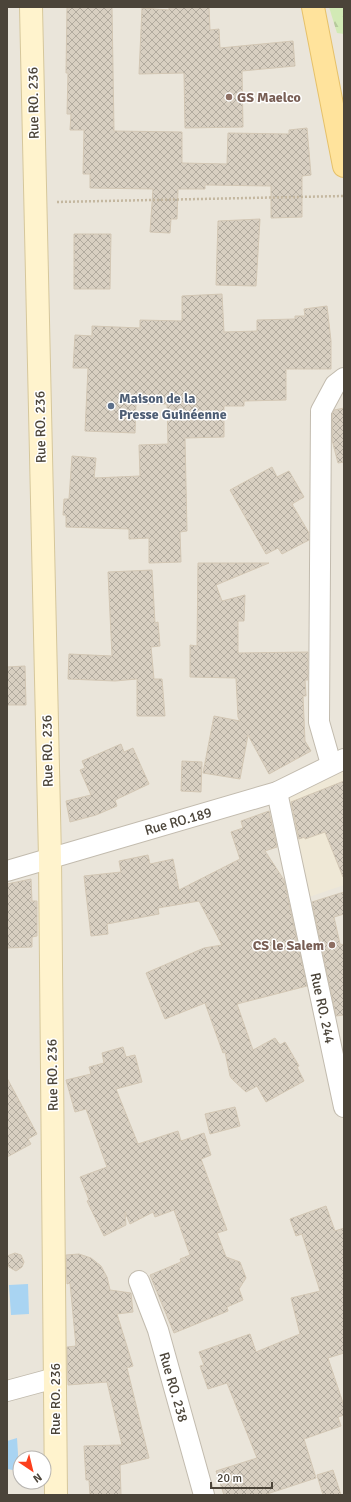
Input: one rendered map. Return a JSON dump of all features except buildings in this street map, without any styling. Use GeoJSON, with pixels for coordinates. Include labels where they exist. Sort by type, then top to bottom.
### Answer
{"type":"FeatureCollection","features":[{"type":"Feature","properties":{"kind":"main road"},"geometry":{"type":"LineString","coordinates":[[313,7],[344,166]]}},
{"type":"Feature","properties":{"kind":"street","name":"Rue RO. 236"},"geometry":{"type":"LineString","coordinates":[[31,7],[34,202],[50,858],[56,1495]]}},
{"type":"Feature","properties":{"kind":"street"},"geometry":{"type":"LineString","coordinates":[[338,762],[319,722],[321,411],[335,385],[344,378]]}},
{"type":"Feature","properties":{"kind":"street","name":"Rue RO.189"},"geometry":{"type":"LineString","coordinates":[[7,871],[277,792],[338,762]]}},
{"type":"Feature","properties":{"kind":"street","name":"Rue RO. 244"},"geometry":{"type":"LineString","coordinates":[[277,792],[344,1107]]}},
{"type":"Feature","properties":{"kind":"street","name":"Rue RO. 238"},"geometry":{"type":"LineString","coordinates":[[139,1281],[158,1330],[204,1495]]}},
{"type":"Feature","properties":{"kind":"street"},"geometry":{"type":"LineString","coordinates":[[7,1391],[55,1378]]}},
{"type":"Feature","properties":{"kind":"path"},"geometry":{"type":"LineString","coordinates":[[34,202],[344,196]]}},
{"type":"Feature","properties":{"kind":"shaded area"},"geometry":{"type":"Polygon","coordinates":[[[7,7],[344,7],[344,1495],[7,1495],[7,7]]]}},
{"type":"Feature","properties":{"kind":"shaded area"},"geometry":{"type":"Polygon","coordinates":[[[344,768],[344,885],[306,898],[282,792],[344,768]]]}},
{"type":"Feature","properties":{"kind":"green space"},"geometry":{"type":"Polygon","coordinates":[[[329,7],[344,7],[344,34],[337,33],[329,7]]]}},
{"type":"Feature","properties":{"kind":"water"},"geometry":{"type":"Polygon","coordinates":[[[28,1284],[29,1314],[11,1315],[9,1285],[28,1284]]]}},
{"type":"Feature","properties":{"kind":"water"},"geometry":{"type":"Polygon","coordinates":[[[17,1438],[18,1450],[12,1450],[12,1470],[7,1469],[7,1441],[17,1438]]]}},
{"type":"Feature","properties":{"kind":"place","name":"GS Maelco"},"geometry":{"type":"Point","coordinates":[229,97]}},
{"type":"Feature","properties":{"kind":"place","name":"Maison de la Presse Guinéenne"},"geometry":{"type":"Point","coordinates":[111,406]}},
{"type":"Feature","properties":{"kind":"place","name":"CS le Salem"},"geometry":{"type":"Point","coordinates":[332,945]}}]}
